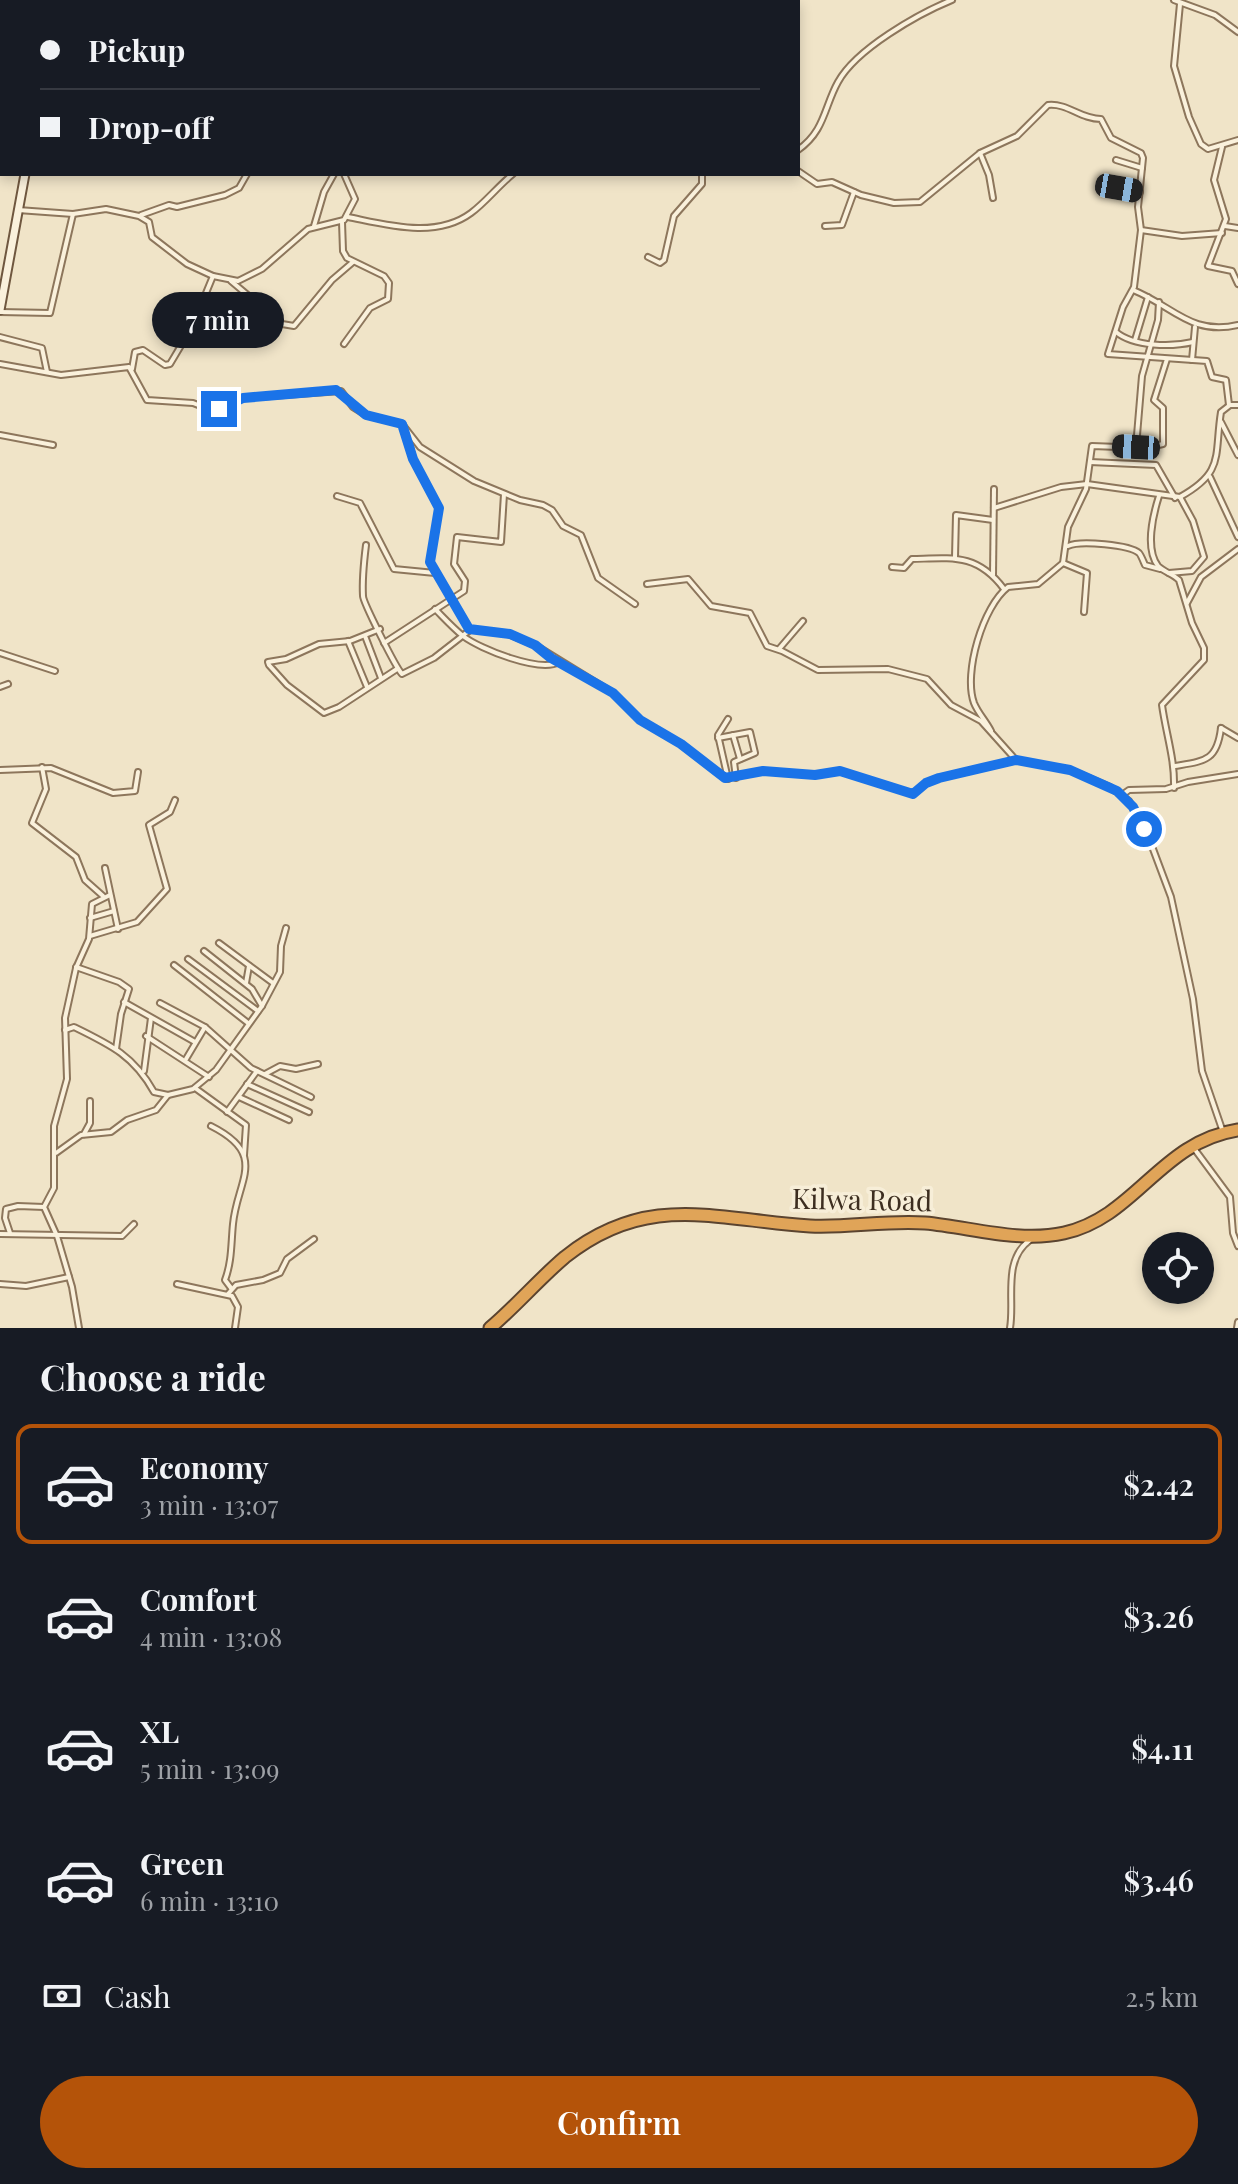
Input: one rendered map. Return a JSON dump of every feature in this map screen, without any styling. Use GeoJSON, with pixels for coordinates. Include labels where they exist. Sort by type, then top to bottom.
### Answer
{"type":"FeatureCollection","features":[{"type":"Feature","properties":{"kind":"highway","name":"Kilwa Road"},"geometry":{"type":"LineString","coordinates":[[490,1328],[572,1253],[605,1233],[654,1216],[697,1212],[817,1226],[918,1223],[1035,1236],[1065,1233],[1112,1213],[1167,1162],[1191,1146],[1223,1132],[1238,1131]]}},
{"type":"Feature","properties":{"kind":"main road"},"geometry":{"type":"LineString","coordinates":[[0,311],[25,176]]}},
{"type":"Feature","properties":{"kind":"street"},"geometry":{"type":"LineString","coordinates":[[800,148],[827,115],[837,84],[860,54],[922,13],[952,0]]}},
{"type":"Feature","properties":{"kind":"street"},"geometry":{"type":"LineString","coordinates":[[1174,0],[1215,15],[1238,32]]}},
{"type":"Feature","properties":{"kind":"street"},"geometry":{"type":"LineString","coordinates":[[1180,4],[1174,57],[1184,104],[1204,148],[1222,147],[1238,140]]}},
{"type":"Feature","properties":{"kind":"street"},"geometry":{"type":"LineString","coordinates":[[800,172],[817,184],[832,182],[854,192],[894,203],[920,202],[980,153],[1011,141],[1044,108],[1056,104],[1089,120],[1101,119],[1111,138],[1143,155],[1141,230],[1133,290],[1125,301],[1109,355],[1207,361],[1212,377],[1226,380],[1230,405]]}},
{"type":"Feature","properties":{"kind":"street"},"geometry":{"type":"LineString","coordinates":[[1222,147],[1214,180],[1225,212],[1225,226],[1208,266],[1232,271],[1238,284]]}},
{"type":"Feature","properties":{"kind":"street"},"geometry":{"type":"LineString","coordinates":[[980,153],[989,175],[993,198]]}},
{"type":"Feature","properties":{"kind":"street"},"geometry":{"type":"LineString","coordinates":[[1116,160],[1142,168]]}},
{"type":"Feature","properties":{"kind":"street"},"geometry":{"type":"LineString","coordinates":[[139,216],[169,205],[177,207],[236,190],[246,176]]}},
{"type":"Feature","properties":{"kind":"street"},"geometry":{"type":"LineString","coordinates":[[314,226],[324,192],[333,176]]}},
{"type":"Feature","properties":{"kind":"street"},"geometry":{"type":"LineString","coordinates":[[344,344],[364,315],[389,297],[388,279],[353,262],[343,251],[342,222],[355,199],[345,176]]}},
{"type":"Feature","properties":{"kind":"street"},"geometry":{"type":"LineString","coordinates":[[347,216],[408,227],[450,226],[484,203],[511,176]]}},
{"type":"Feature","properties":{"kind":"street"},"geometry":{"type":"LineString","coordinates":[[648,257],[660,263],[664,260],[674,216],[702,184],[702,176]]}},
{"type":"Feature","properties":{"kind":"street"},"geometry":{"type":"LineString","coordinates":[[1119,188],[1140,192]]}},
{"type":"Feature","properties":{"kind":"street"},"geometry":{"type":"LineString","coordinates":[[825,226],[842,225],[854,192]]}},
{"type":"Feature","properties":{"kind":"street"},"geometry":{"type":"LineString","coordinates":[[18,210],[73,214],[96,209],[139,216],[149,222],[152,237],[196,269],[231,281],[282,324],[294,326],[332,280],[353,262]]}},
{"type":"Feature","properties":{"kind":"street"},"geometry":{"type":"LineString","coordinates":[[0,311],[50,313],[73,214]]}},
{"type":"Feature","properties":{"kind":"street"},"geometry":{"type":"LineString","coordinates":[[231,281],[246,278],[262,269],[301,233],[314,226],[342,222]]}},
{"type":"Feature","properties":{"kind":"street"},"geometry":{"type":"LineString","coordinates":[[1225,226],[1238,228]]}},
{"type":"Feature","properties":{"kind":"street"},"geometry":{"type":"LineString","coordinates":[[1141,230],[1182,236],[1222,233]]}},
{"type":"Feature","properties":{"kind":"street"},"geometry":{"type":"LineString","coordinates":[[0,258],[10,257]]}},
{"type":"Feature","properties":{"kind":"street"},"geometry":{"type":"LineString","coordinates":[[213,276],[192,327],[170,364],[165,365],[143,350],[135,352],[132,369],[140,393],[147,400],[193,403],[215,410],[243,398],[336,390],[366,415],[396,421],[427,452],[474,481],[552,510],[563,526],[581,534],[598,578],[635,604]]}},
{"type":"Feature","properties":{"kind":"street"},"geometry":{"type":"LineString","coordinates":[[1133,290],[1159,302],[1196,326],[1238,325]]}},
{"type":"Feature","properties":{"kind":"street"},"geometry":{"type":"LineString","coordinates":[[1135,340],[1148,297]]}},
{"type":"Feature","properties":{"kind":"street"},"geometry":{"type":"LineString","coordinates":[[1136,447],[1141,384],[1158,320],[1159,302]]}},
{"type":"Feature","properties":{"kind":"street"},"geometry":{"type":"LineString","coordinates":[[1192,360],[1196,326]]}},
{"type":"Feature","properties":{"kind":"street"},"geometry":{"type":"LineString","coordinates":[[1116,332],[1152,343],[1177,345],[1193,342]]}},
{"type":"Feature","properties":{"kind":"street"},"geometry":{"type":"LineString","coordinates":[[0,337],[42,348],[47,372]]}},
{"type":"Feature","properties":{"kind":"street"},"geometry":{"type":"LineString","coordinates":[[991,731],[974,702],[972,676],[988,611],[1004,589],[1013,585],[1038,584],[1063,563],[1068,527],[1087,484],[1092,446],[1152,448],[1163,444],[1163,408],[1154,400],[1168,358]]}},
{"type":"Feature","properties":{"kind":"street"},"geometry":{"type":"LineString","coordinates":[[0,364],[66,375],[122,366],[132,369]]}},
{"type":"Feature","properties":{"kind":"street"},"geometry":{"type":"LineString","coordinates":[[994,508],[1061,487],[1087,484],[1177,498],[1210,476],[1219,450],[1223,409],[1230,405],[1238,406]]}},
{"type":"Feature","properties":{"kind":"street"},"geometry":{"type":"LineString","coordinates":[[1220,420],[1238,455]]}},
{"type":"Feature","properties":{"kind":"street"},"geometry":{"type":"LineString","coordinates":[[406,430],[413,459],[439,508],[437,536],[430,557],[435,573],[470,630]]}},
{"type":"Feature","properties":{"kind":"street"},"geometry":{"type":"LineString","coordinates":[[0,435],[53,445]]}},
{"type":"Feature","properties":{"kind":"street"},"geometry":{"type":"LineString","coordinates":[[1090,462],[1156,465],[1193,521],[1204,556],[1190,572],[1167,573]]}},
{"type":"Feature","properties":{"kind":"street"},"geometry":{"type":"LineString","coordinates":[[1210,476],[1238,537]]}},
{"type":"Feature","properties":{"kind":"street"},"geometry":{"type":"LineString","coordinates":[[993,575],[994,489]]}},
{"type":"Feature","properties":{"kind":"street"},"geometry":{"type":"LineString","coordinates":[[384,643],[466,586],[454,564],[457,536],[500,542],[504,494]]}},
{"type":"Feature","properties":{"kind":"street"},"geometry":{"type":"LineString","coordinates":[[337,496],[360,503],[394,569],[435,573]]}},
{"type":"Feature","properties":{"kind":"street"},"geometry":{"type":"LineString","coordinates":[[1159,496],[1152,546],[1161,569]]}},
{"type":"Feature","properties":{"kind":"street"},"geometry":{"type":"LineString","coordinates":[[955,557],[956,515],[993,520]]}},
{"type":"Feature","properties":{"kind":"street"},"geometry":{"type":"LineString","coordinates":[[1066,548],[1077,542],[1104,544],[1137,552],[1145,565],[1161,569],[1179,580],[1205,650],[1203,664],[1162,705],[1174,766],[1174,788]]}},
{"type":"Feature","properties":{"kind":"street"},"geometry":{"type":"LineString","coordinates":[[366,545],[363,597],[397,669],[404,674],[464,637],[470,630]]}},
{"type":"Feature","properties":{"kind":"street"},"geometry":{"type":"LineString","coordinates":[[1187,603],[1203,575],[1238,549]]}},
{"type":"Feature","properties":{"kind":"street"},"geometry":{"type":"LineString","coordinates":[[892,567],[904,568],[912,559],[955,557],[993,575],[1004,589]]}},
{"type":"Feature","properties":{"kind":"street"},"geometry":{"type":"LineString","coordinates":[[1063,563],[1087,573],[1084,612]]}},
{"type":"Feature","properties":{"kind":"street"},"geometry":{"type":"LineString","coordinates":[[647,584],[688,579],[711,606],[750,613],[758,623],[766,645],[818,670],[888,669],[927,679],[950,704],[978,719],[1016,760]]}},
{"type":"Feature","properties":{"kind":"street"},"geometry":{"type":"LineString","coordinates":[[435,609],[464,637],[504,656],[547,665],[559,662]]}},
{"type":"Feature","properties":{"kind":"street"},"geometry":{"type":"LineString","coordinates":[[779,649],[803,621]]}},
{"type":"Feature","properties":{"kind":"street"},"geometry":{"type":"LineString","coordinates":[[380,629],[348,641],[319,644],[286,659],[268,662],[287,685],[323,713],[339,707],[397,669]]}},
{"type":"Feature","properties":{"kind":"street"},"geometry":{"type":"LineString","coordinates":[[470,630],[510,634],[535,645],[613,693],[640,720],[681,744],[728,779],[763,771],[815,775],[840,771],[913,794],[926,783],[939,778],[1016,760],[1070,770],[1122,795],[1141,820],[1171,897],[1193,999],[1202,1071],[1223,1132]]}},
{"type":"Feature","properties":{"kind":"street"},"geometry":{"type":"LineString","coordinates":[[365,636],[381,678]]}},
{"type":"Feature","properties":{"kind":"street"},"geometry":{"type":"LineString","coordinates":[[348,641],[367,687]]}},
{"type":"Feature","properties":{"kind":"street"},"geometry":{"type":"LineString","coordinates":[[0,653],[55,671]]}},
{"type":"Feature","properties":{"kind":"street"},"geometry":{"type":"LineString","coordinates":[[0,687],[8,684]]}},
{"type":"Feature","properties":{"kind":"street"},"geometry":{"type":"LineString","coordinates":[[728,719],[718,731],[718,738],[728,779]]}},
{"type":"Feature","properties":{"kind":"street"},"geometry":{"type":"LineString","coordinates":[[1174,766],[1206,760],[1220,745],[1222,727],[1238,738]]}},
{"type":"Feature","properties":{"kind":"street"},"geometry":{"type":"LineString","coordinates":[[718,738],[748,731],[751,736],[755,753],[734,762],[736,778]]}},
{"type":"Feature","properties":{"kind":"street"},"geometry":{"type":"LineString","coordinates":[[733,735],[740,760]]}},
{"type":"Feature","properties":{"kind":"street"},"geometry":{"type":"LineString","coordinates":[[0,770],[42,767],[62,771],[114,793],[135,791],[138,772]]}},
{"type":"Feature","properties":{"kind":"street"},"geometry":{"type":"LineString","coordinates":[[42,767],[46,789],[32,823],[76,857],[81,864],[83,878],[104,897]]}},
{"type":"Feature","properties":{"kind":"street"},"geometry":{"type":"LineString","coordinates":[[1122,795],[1129,790],[1174,788],[1188,782],[1238,774]]}},
{"type":"Feature","properties":{"kind":"street"},"geometry":{"type":"LineString","coordinates":[[90,936],[137,922],[168,888],[149,825],[170,812],[175,800]]}},
{"type":"Feature","properties":{"kind":"street"},"geometry":{"type":"LineString","coordinates":[[105,868],[118,929]]}},
{"type":"Feature","properties":{"kind":"street"},"geometry":{"type":"LineString","coordinates":[[44,1207],[54,1188],[55,1121],[67,1079],[65,1014],[76,967],[90,936],[93,901],[110,895]]}},
{"type":"Feature","properties":{"kind":"street"},"geometry":{"type":"LineString","coordinates":[[90,918],[114,911]]}},
{"type":"Feature","properties":{"kind":"street"},"geometry":{"type":"LineString","coordinates":[[65,1030],[74,1027],[116,1049],[144,1072],[154,1092],[168,1095],[195,1088],[209,1077],[231,1050],[260,1008],[282,968],[281,946],[286,928]]}},
{"type":"Feature","properties":{"kind":"street"},"geometry":{"type":"LineString","coordinates":[[219,943],[273,983]]}},
{"type":"Feature","properties":{"kind":"street"},"geometry":{"type":"LineString","coordinates":[[204,951],[246,984],[260,1008]]}},
{"type":"Feature","properties":{"kind":"street"},"geometry":{"type":"LineString","coordinates":[[188,959],[260,1008]]}},
{"type":"Feature","properties":{"kind":"street"},"geometry":{"type":"LineString","coordinates":[[174,965],[248,1023]]}},
{"type":"Feature","properties":{"kind":"street"},"geometry":{"type":"LineString","coordinates":[[246,984],[249,966]]}},
{"type":"Feature","properties":{"kind":"street"},"geometry":{"type":"LineString","coordinates":[[76,967],[125,984],[129,991],[124,1002],[116,1049]]}},
{"type":"Feature","properties":{"kind":"street"},"geometry":{"type":"LineString","coordinates":[[124,1002],[195,1042]]}},
{"type":"Feature","properties":{"kind":"street"},"geometry":{"type":"LineString","coordinates":[[160,1003],[205,1027],[260,1072],[311,1097]]}},
{"type":"Feature","properties":{"kind":"street"},"geometry":{"type":"LineString","coordinates":[[144,1072],[146,1036],[151,1018]]}},
{"type":"Feature","properties":{"kind":"street"},"geometry":{"type":"LineString","coordinates":[[186,1059],[205,1027]]}},
{"type":"Feature","properties":{"kind":"street"},"geometry":{"type":"LineString","coordinates":[[146,1036],[186,1059],[209,1077]]}},
{"type":"Feature","properties":{"kind":"street"},"geometry":{"type":"LineString","coordinates":[[227,1112],[260,1072],[280,1066],[296,1069],[318,1064]]}},
{"type":"Feature","properties":{"kind":"street"},"geometry":{"type":"LineString","coordinates":[[247,1084],[309,1112]]}},
{"type":"Feature","properties":{"kind":"street"},"geometry":{"type":"LineString","coordinates":[[195,1088],[246,1125],[243,1158],[245,1181],[233,1224],[233,1243],[225,1280],[231,1288]]}},
{"type":"Feature","properties":{"kind":"street"},"geometry":{"type":"LineString","coordinates":[[84,1134],[111,1132],[127,1120],[156,1110],[168,1095]]}},
{"type":"Feature","properties":{"kind":"street"},"geometry":{"type":"LineString","coordinates":[[239,1097],[289,1120]]}},
{"type":"Feature","properties":{"kind":"street"},"geometry":{"type":"LineString","coordinates":[[56,1153],[84,1134],[90,1123],[90,1101]]}},
{"type":"Feature","properties":{"kind":"street"},"geometry":{"type":"LineString","coordinates":[[211,1126],[233,1139],[243,1158]]}},
{"type":"Feature","properties":{"kind":"street"},"geometry":{"type":"LineString","coordinates":[[1191,1146],[1201,1155],[1230,1197],[1233,1233],[1238,1246]]}},
{"type":"Feature","properties":{"kind":"street"},"geometry":{"type":"LineString","coordinates":[[10,1233],[2,1211],[12,1206],[44,1207]]}},
{"type":"Feature","properties":{"kind":"street"},"geometry":{"type":"LineString","coordinates":[[44,1207],[57,1236],[69,1277],[79,1328]]}},
{"type":"Feature","properties":{"kind":"street"},"geometry":{"type":"LineString","coordinates":[[0,1234],[122,1236],[134,1224]]}},
{"type":"Feature","properties":{"kind":"street"},"geometry":{"type":"LineString","coordinates":[[0,1226],[7,1226]]}},
{"type":"Feature","properties":{"kind":"street"},"geometry":{"type":"LineString","coordinates":[[1010,1328],[1013,1311],[1012,1268],[1023,1246],[1035,1236]]}},
{"type":"Feature","properties":{"kind":"street"},"geometry":{"type":"LineString","coordinates":[[228,1294],[231,1288],[275,1275],[284,1269],[287,1259],[314,1239]]}},
{"type":"Feature","properties":{"kind":"street"},"geometry":{"type":"LineString","coordinates":[[0,1284],[26,1286],[69,1277]]}},
{"type":"Feature","properties":{"kind":"street"},"geometry":{"type":"LineString","coordinates":[[177,1284],[228,1294],[238,1306],[235,1328]]}},
{"type":"Feature","properties":{"kind":"street"},"geometry":{"type":"LineString","coordinates":[[1237,1328],[1238,1322]]}},
{"type":"Feature","properties":{"kind":"route"},"geometry":{"type":"LineString","coordinates":[[219,409],[243,398],[336,390],[344,393],[353,407],[366,415],[402,424],[413,459],[439,508],[437,536],[430,562],[469,629],[490,634],[510,634],[535,645],[551,658],[613,693],[640,720],[681,744],[725,778],[763,771],[815,775],[840,771],[915,794],[926,783],[939,778],[1016,760],[1070,770],[1117,791],[1133,807],[1144,829]]}}]}
